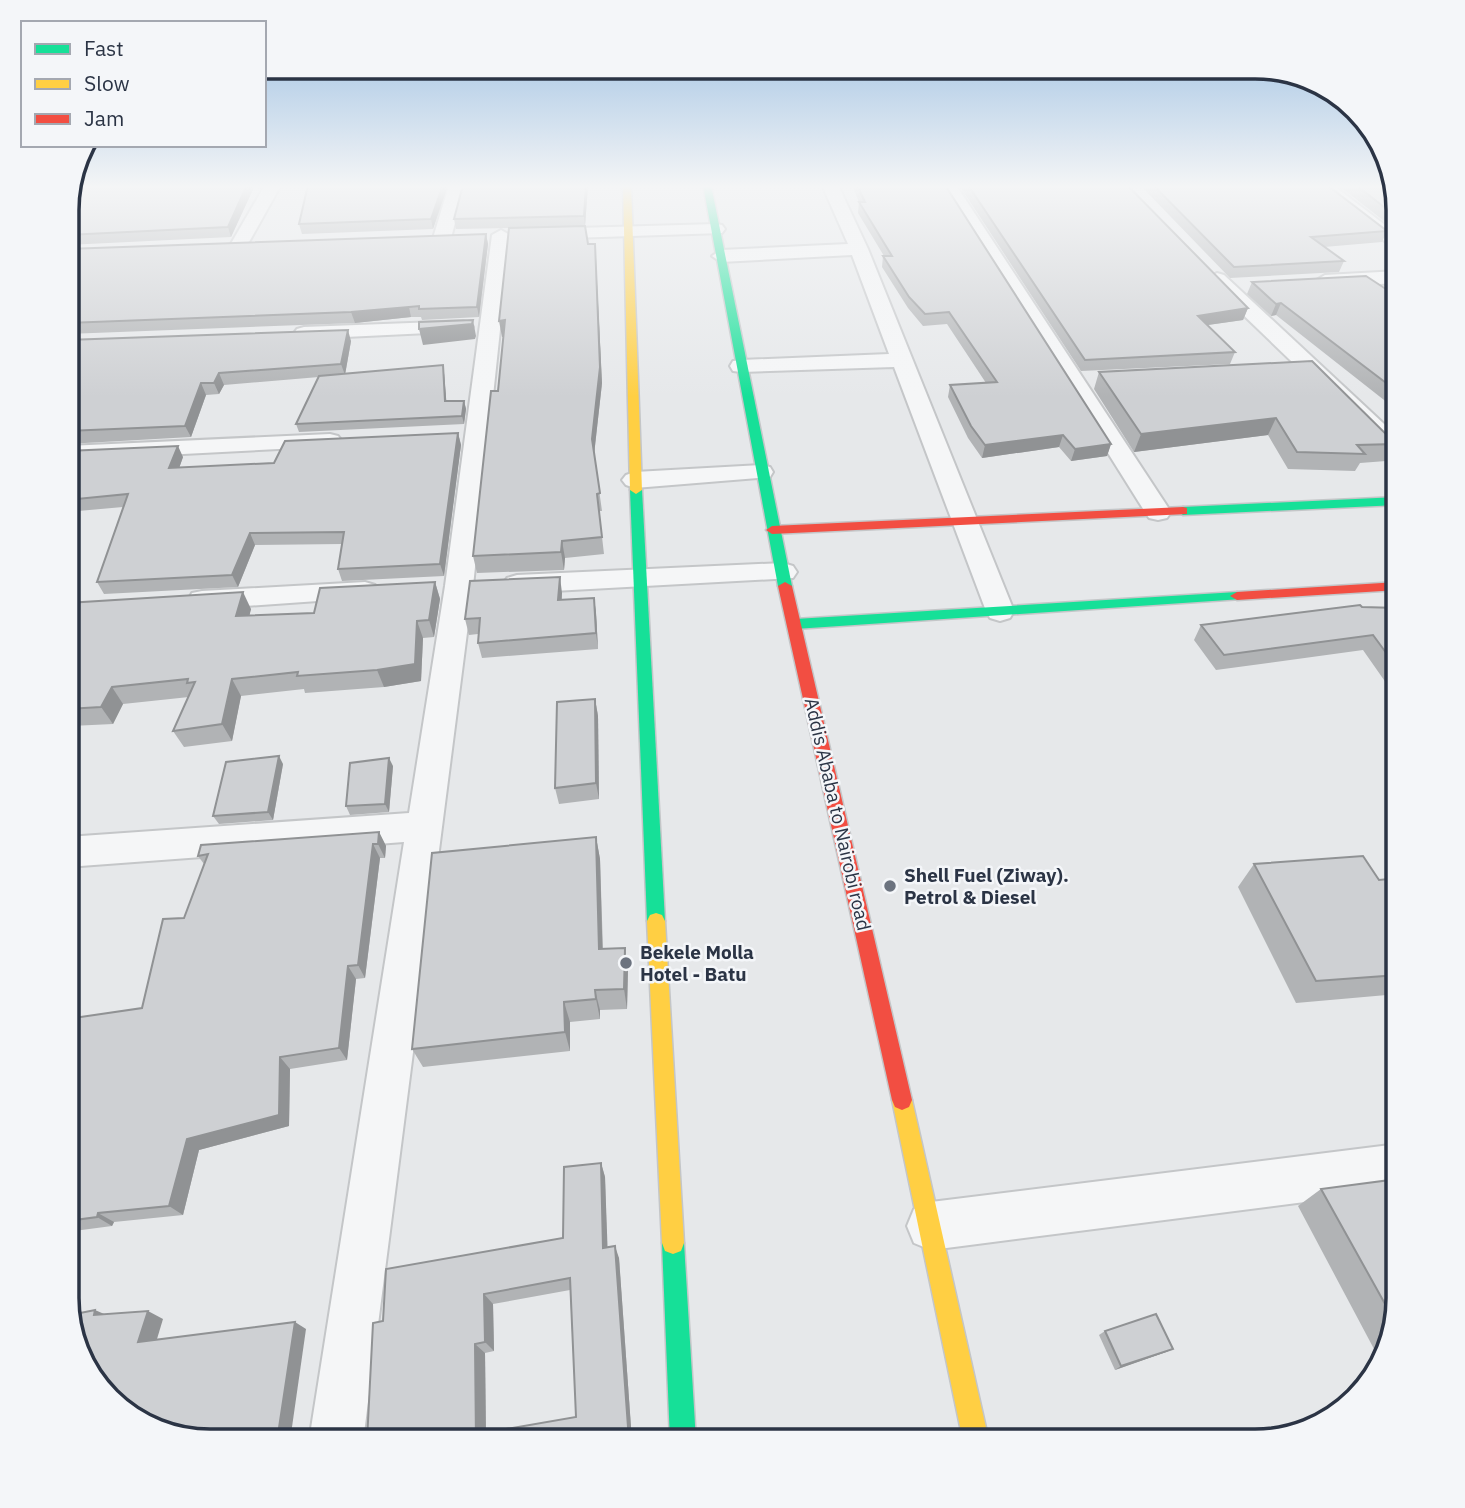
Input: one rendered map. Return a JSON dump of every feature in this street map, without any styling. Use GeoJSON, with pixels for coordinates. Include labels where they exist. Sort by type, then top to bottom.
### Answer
{"type":"FeatureCollection","features":[{"type":"Feature","properties":{"kind":"main road"},"geometry":{"type":"LineString","coordinates":[[628,255],[638,578],[682,1429]]}},
{"type":"Feature","properties":{"kind":"main road","name":"Addis Ababa to Nairobi road"},"geometry":{"type":"LineString","coordinates":[[721,256],[772,530],[931,1226],[973,1429]]}},
{"type":"Feature","properties":{"kind":"main road"},"geometry":{"type":"LineString","coordinates":[[772,530],[1386,502]]}},
{"type":"Feature","properties":{"kind":"main road"},"geometry":{"type":"LineString","coordinates":[[795,624],[1386,587]]}},
{"type":"Feature","properties":{"kind":"street"},"geometry":{"type":"LineString","coordinates":[[338,1429],[425,826],[445,587],[477,433],[490,326],[509,255]]}},
{"type":"Feature","properties":{"kind":"street"},"geometry":{"type":"LineString","coordinates":[[721,256],[733,255]]}},
{"type":"Feature","properties":{"kind":"street"},"geometry":{"type":"LineString","coordinates":[[861,255],[1000,611]]}},
{"type":"Feature","properties":{"kind":"street"},"geometry":{"type":"LineString","coordinates":[[992,255],[1158,512]]}},
{"type":"Feature","properties":{"kind":"street"},"geometry":{"type":"LineString","coordinates":[[1206,268],[1386,439]]}},
{"type":"Feature","properties":{"kind":"street"},"geometry":{"type":"LineString","coordinates":[[1305,282],[1386,278]]}},
{"type":"Feature","properties":{"kind":"street"},"geometry":{"type":"LineString","coordinates":[[1224,287],[1251,285]]}},
{"type":"Feature","properties":{"kind":"street"},"geometry":{"type":"LineString","coordinates":[[285,334],[490,326]]}},
{"type":"Feature","properties":{"kind":"street"},"geometry":{"type":"LineString","coordinates":[[741,366],[901,360]]}},
{"type":"Feature","properties":{"kind":"street"},"geometry":{"type":"LineString","coordinates":[[1285,369],[1312,368]]}},
{"type":"Feature","properties":{"kind":"street"},"geometry":{"type":"LineString","coordinates":[[1073,381],[1100,379]]}},
{"type":"Feature","properties":{"kind":"street"},"geometry":{"type":"LineString","coordinates":[[450,435],[477,433]]}},
{"type":"Feature","properties":{"kind":"street"},"geometry":{"type":"LineString","coordinates":[[79,452],[354,439]]}},
{"type":"Feature","properties":{"kind":"street"},"geometry":{"type":"LineString","coordinates":[[635,480],[761,472]]}},
{"type":"Feature","properties":{"kind":"street"},"geometry":{"type":"LineString","coordinates":[[445,587],[783,572]]}},
{"type":"Feature","properties":{"kind":"street"},"geometry":{"type":"LineString","coordinates":[[175,602],[391,590]]}},
{"type":"Feature","properties":{"kind":"street"},"geometry":{"type":"LineString","coordinates":[[79,857],[425,826]]}},
{"type":"Feature","properties":{"kind":"street"},"geometry":{"type":"LineString","coordinates":[[931,1226],[1386,1169]]}},
{"type":"Feature","properties":{"kind":"building"},"geometry":{"type":"Polygon","coordinates":[[[79,255],[483,255],[477,307],[419,309],[419,306],[351,312],[79,323],[79,255]]]}},
{"type":"Feature","properties":{"kind":"building"},"geometry":{"type":"Polygon","coordinates":[[[506,255],[595,255],[600,367],[592,439],[600,493],[597,494],[602,537],[562,541],[561,552],[473,556],[491,391],[498,391],[505,320],[499,321],[506,255]]]}},
{"type":"Feature","properties":{"kind":"building"},"geometry":{"type":"Polygon","coordinates":[[[990,255],[1111,444],[1075,449],[1063,435],[985,445],[971,426],[950,385],[997,382],[949,312],[925,314],[909,297],[883,256],[990,255]]]}},
{"type":"Feature","properties":{"kind":"building"},"geometry":{"type":"Polygon","coordinates":[[[1015,255],[1196,255],[1248,308],[1198,316],[1235,352],[1085,360],[1015,255]]]}},
{"type":"Feature","properties":{"kind":"building"},"geometry":{"type":"Polygon","coordinates":[[[1223,255],[1336,255],[1344,261],[1234,267],[1223,255]]]}},
{"type":"Feature","properties":{"kind":"building"},"geometry":{"type":"Polygon","coordinates":[[[1366,276],[1386,289],[1386,383],[1281,303],[1276,304],[1252,282],[1366,276]]]}},
{"type":"Feature","properties":{"kind":"building"},"geometry":{"type":"Polygon","coordinates":[[[473,320],[472,324],[419,329],[419,322],[473,320]]]}},
{"type":"Feature","properties":{"kind":"building"},"geometry":{"type":"Polygon","coordinates":[[[348,330],[341,364],[219,373],[214,383],[201,383],[185,426],[79,430],[79,340],[348,330]]]}},
{"type":"Feature","properties":{"kind":"building"},"geometry":{"type":"Polygon","coordinates":[[[1312,361],[1386,434],[1386,444],[1357,445],[1365,454],[1297,452],[1276,418],[1141,434],[1099,372],[1312,361]]]}},
{"type":"Feature","properties":{"kind":"building"},"geometry":{"type":"Polygon","coordinates":[[[443,365],[445,401],[464,401],[462,416],[296,424],[319,376],[443,365]]]}},
{"type":"Feature","properties":{"kind":"building"},"geometry":{"type":"Polygon","coordinates":[[[458,433],[440,564],[338,569],[344,532],[250,533],[232,575],[97,582],[128,494],[79,499],[79,450],[178,446],[169,468],[274,463],[285,441],[458,433]]]}},
{"type":"Feature","properties":{"kind":"building"},"geometry":{"type":"Polygon","coordinates":[[[560,577],[558,600],[594,598],[596,633],[478,643],[480,618],[465,619],[470,581],[560,577]]]}},
{"type":"Feature","properties":{"kind":"building"},"geometry":{"type":"Polygon","coordinates":[[[435,582],[429,620],[417,621],[415,664],[377,670],[297,676],[298,672],[232,679],[222,724],[173,731],[195,682],[187,683],[188,679],[112,687],[101,707],[79,708],[79,602],[243,592],[236,616],[314,613],[320,588],[435,582]]]}},
{"type":"Feature","properties":{"kind":"building"},"geometry":{"type":"Polygon","coordinates":[[[1360,605],[1386,608],[1386,653],[1373,635],[1224,655],[1201,625],[1360,605]]]}},
{"type":"Feature","properties":{"kind":"building"},"geometry":{"type":"Polygon","coordinates":[[[595,699],[596,783],[555,788],[557,702],[595,699]]]}},
{"type":"Feature","properties":{"kind":"building"},"geometry":{"type":"Polygon","coordinates":[[[279,756],[268,812],[213,816],[226,762],[279,756]]]}},
{"type":"Feature","properties":{"kind":"building"},"geometry":{"type":"Polygon","coordinates":[[[389,758],[385,804],[346,806],[350,763],[389,758]]]}},
{"type":"Feature","properties":{"kind":"building"},"geometry":{"type":"Polygon","coordinates":[[[379,832],[378,844],[373,844],[358,965],[348,966],[339,1048],[280,1057],[279,1115],[187,1139],[169,1206],[98,1213],[97,1217],[79,1219],[79,1017],[142,1008],[163,919],[184,918],[208,854],[198,856],[201,845],[379,832]]]}},
{"type":"Feature","properties":{"kind":"building"},"geometry":{"type":"Polygon","coordinates":[[[596,837],[599,949],[625,948],[624,989],[595,990],[596,999],[564,1002],[565,1032],[412,1049],[432,853],[596,837]]]}},
{"type":"Feature","properties":{"kind":"building"},"geometry":{"type":"Polygon","coordinates":[[[1363,856],[1379,880],[1386,879],[1386,976],[1316,981],[1254,864],[1363,856]]]}},
{"type":"Feature","properties":{"kind":"building"},"geometry":{"type":"Polygon","coordinates":[[[601,1163],[603,1248],[615,1246],[628,1429],[506,1429],[576,1417],[570,1278],[484,1294],[485,1342],[475,1344],[476,1429],[368,1429],[373,1323],[383,1321],[386,1269],[563,1238],[564,1167],[601,1163]]]}},
{"type":"Feature","properties":{"kind":"building"},"geometry":{"type":"Polygon","coordinates":[[[1386,1181],[1386,1306],[1321,1189],[1386,1181]]]}},
{"type":"Feature","properties":{"kind":"building"},"geometry":{"type":"Polygon","coordinates":[[[95,1310],[94,1315],[148,1311],[138,1342],[295,1322],[279,1429],[184,1427],[144,1412],[111,1385],[96,1364],[83,1332],[80,1313],[95,1310]]]}},
{"type":"Feature","properties":{"kind":"building"},"geometry":{"type":"Polygon","coordinates":[[[1156,1314],[1173,1349],[1121,1366],[1105,1331],[1156,1314]]]}},
{"type":"Feature","properties":{"kind":"traffic: fast"},"geometry":{"type":"LineString","coordinates":[[721,255],[785,586]]}},
{"type":"Feature","properties":{"kind":"traffic: fast"},"geometry":{"type":"LineString","coordinates":[[636,490],[656,921]]}},
{"type":"Feature","properties":{"kind":"traffic: fast"},"geometry":{"type":"LineString","coordinates":[[1183,511],[1386,502]]}},
{"type":"Feature","properties":{"kind":"traffic: fast"},"geometry":{"type":"LineString","coordinates":[[795,624],[1237,596]]}},
{"type":"Feature","properties":{"kind":"traffic: fast"},"geometry":{"type":"LineString","coordinates":[[673,1243],[682,1429]]}},
{"type":"Feature","properties":{"kind":"traffic: slow"},"geometry":{"type":"LineString","coordinates":[[629,255],[636,490]]}},
{"type":"Feature","properties":{"kind":"traffic: slow"},"geometry":{"type":"LineString","coordinates":[[656,921],[673,1243]]}},
{"type":"Feature","properties":{"kind":"traffic: slow"},"geometry":{"type":"LineString","coordinates":[[902,1100],[973,1429]]}},
{"type":"Feature","properties":{"kind":"traffic: jam"},"geometry":{"type":"LineString","coordinates":[[772,530],[1183,511]]}},
{"type":"Feature","properties":{"kind":"traffic: jam"},"geometry":{"type":"LineString","coordinates":[[785,586],[902,1100]]}},
{"type":"Feature","properties":{"kind":"traffic: jam"},"geometry":{"type":"LineString","coordinates":[[1237,596],[1386,587]]}},
{"type":"Feature","properties":{"kind":"place","name":"Shell Fuel (Ziway). Petrol & Diesel"},"geometry":{"type":"Point","coordinates":[890,886]}},
{"type":"Feature","properties":{"kind":"place","name":"Bekele Molla Hotel - Batu"},"geometry":{"type":"Point","coordinates":[626,963]}}]}
